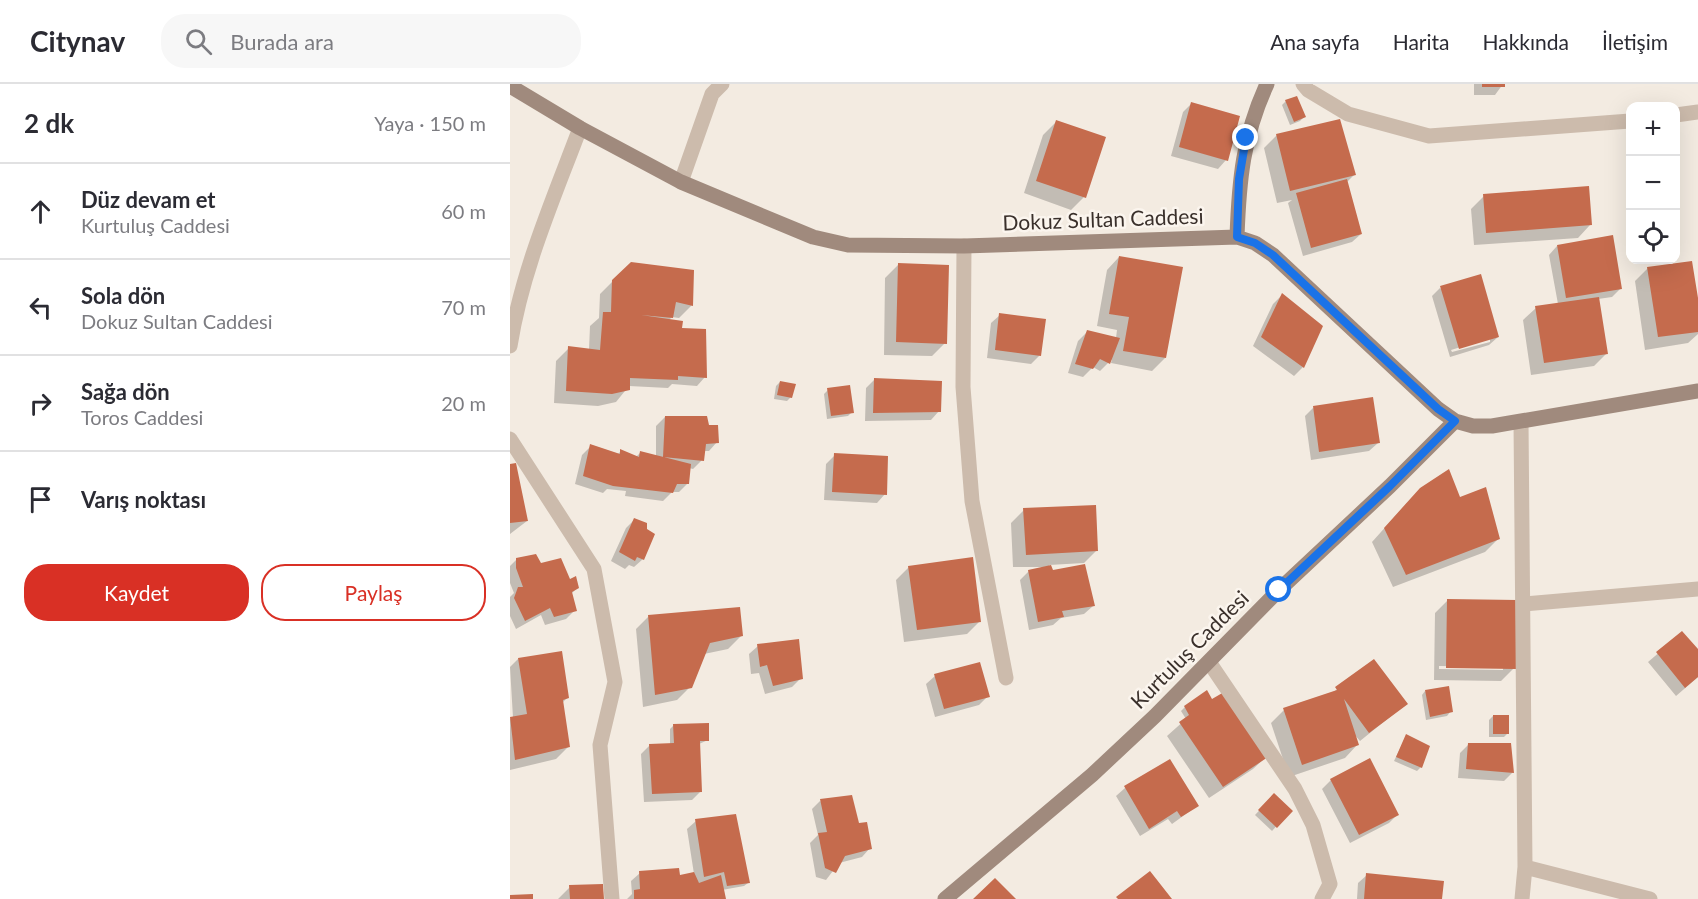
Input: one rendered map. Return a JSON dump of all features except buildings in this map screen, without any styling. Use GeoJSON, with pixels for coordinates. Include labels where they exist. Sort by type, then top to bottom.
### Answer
{"type":"FeatureCollection","features":[{"type":"Feature","properties":{"kind":"street"},"geometry":{"type":"LineString","coordinates":[[681,182],[712,94],[722,84]]}},
{"type":"Feature","properties":{"kind":"street"},"geometry":{"type":"LineString","coordinates":[[1237,237],[1239,179],[1246,138],[1267,84]]}},
{"type":"Feature","properties":{"kind":"street"},"geometry":{"type":"LineString","coordinates":[[1304,84],[1308,90],[1348,114],[1429,136],[1626,121]]}},
{"type":"Feature","properties":{"kind":"street","name":"Dokuz Sultan Caddesi"},"geometry":{"type":"LineString","coordinates":[[510,86],[580,128],[681,182],[813,237],[848,245],[964,246],[1237,237],[1255,243],[1273,255],[1438,409],[1455,421],[1473,426],[1521,423],[1698,391]]}},
{"type":"Feature","properties":{"kind":"street"},"geometry":{"type":"LineString","coordinates":[[1680,114],[1698,112]]}},
{"type":"Feature","properties":{"kind":"street"},"geometry":{"type":"LineString","coordinates":[[510,346],[516,308],[535,247],[580,128]]}},
{"type":"Feature","properties":{"kind":"street"},"geometry":{"type":"LineString","coordinates":[[964,246],[963,387],[972,501],[1006,678]]}},
{"type":"Feature","properties":{"kind":"street","name":"Kurtuluş Caddesi"},"geometry":{"type":"LineString","coordinates":[[945,899],[1092,775],[1209,662],[1279,590],[1390,486],[1455,421]]}},
{"type":"Feature","properties":{"kind":"street"},"geometry":{"type":"LineString","coordinates":[[1521,423],[1525,867],[1522,899]]}},
{"type":"Feature","properties":{"kind":"street"},"geometry":{"type":"LineString","coordinates":[[510,439],[594,569],[615,682],[600,745],[612,899]]}},
{"type":"Feature","properties":{"kind":"street"},"geometry":{"type":"LineString","coordinates":[[1523,604],[1698,589]]}},
{"type":"Feature","properties":{"kind":"street"},"geometry":{"type":"LineString","coordinates":[[1209,662],[1295,789],[1313,825],[1330,884],[1322,899]]}},
{"type":"Feature","properties":{"kind":"street"},"geometry":{"type":"LineString","coordinates":[[1525,867],[1650,899]]}},
{"type":"Feature","properties":{"kind":"route"},"geometry":{"type":"LineString","coordinates":[[1246,138],[1239,179],[1237,237],[1255,243],[1273,255],[1438,409],[1455,421],[1390,486],[1279,590]]}}]}
